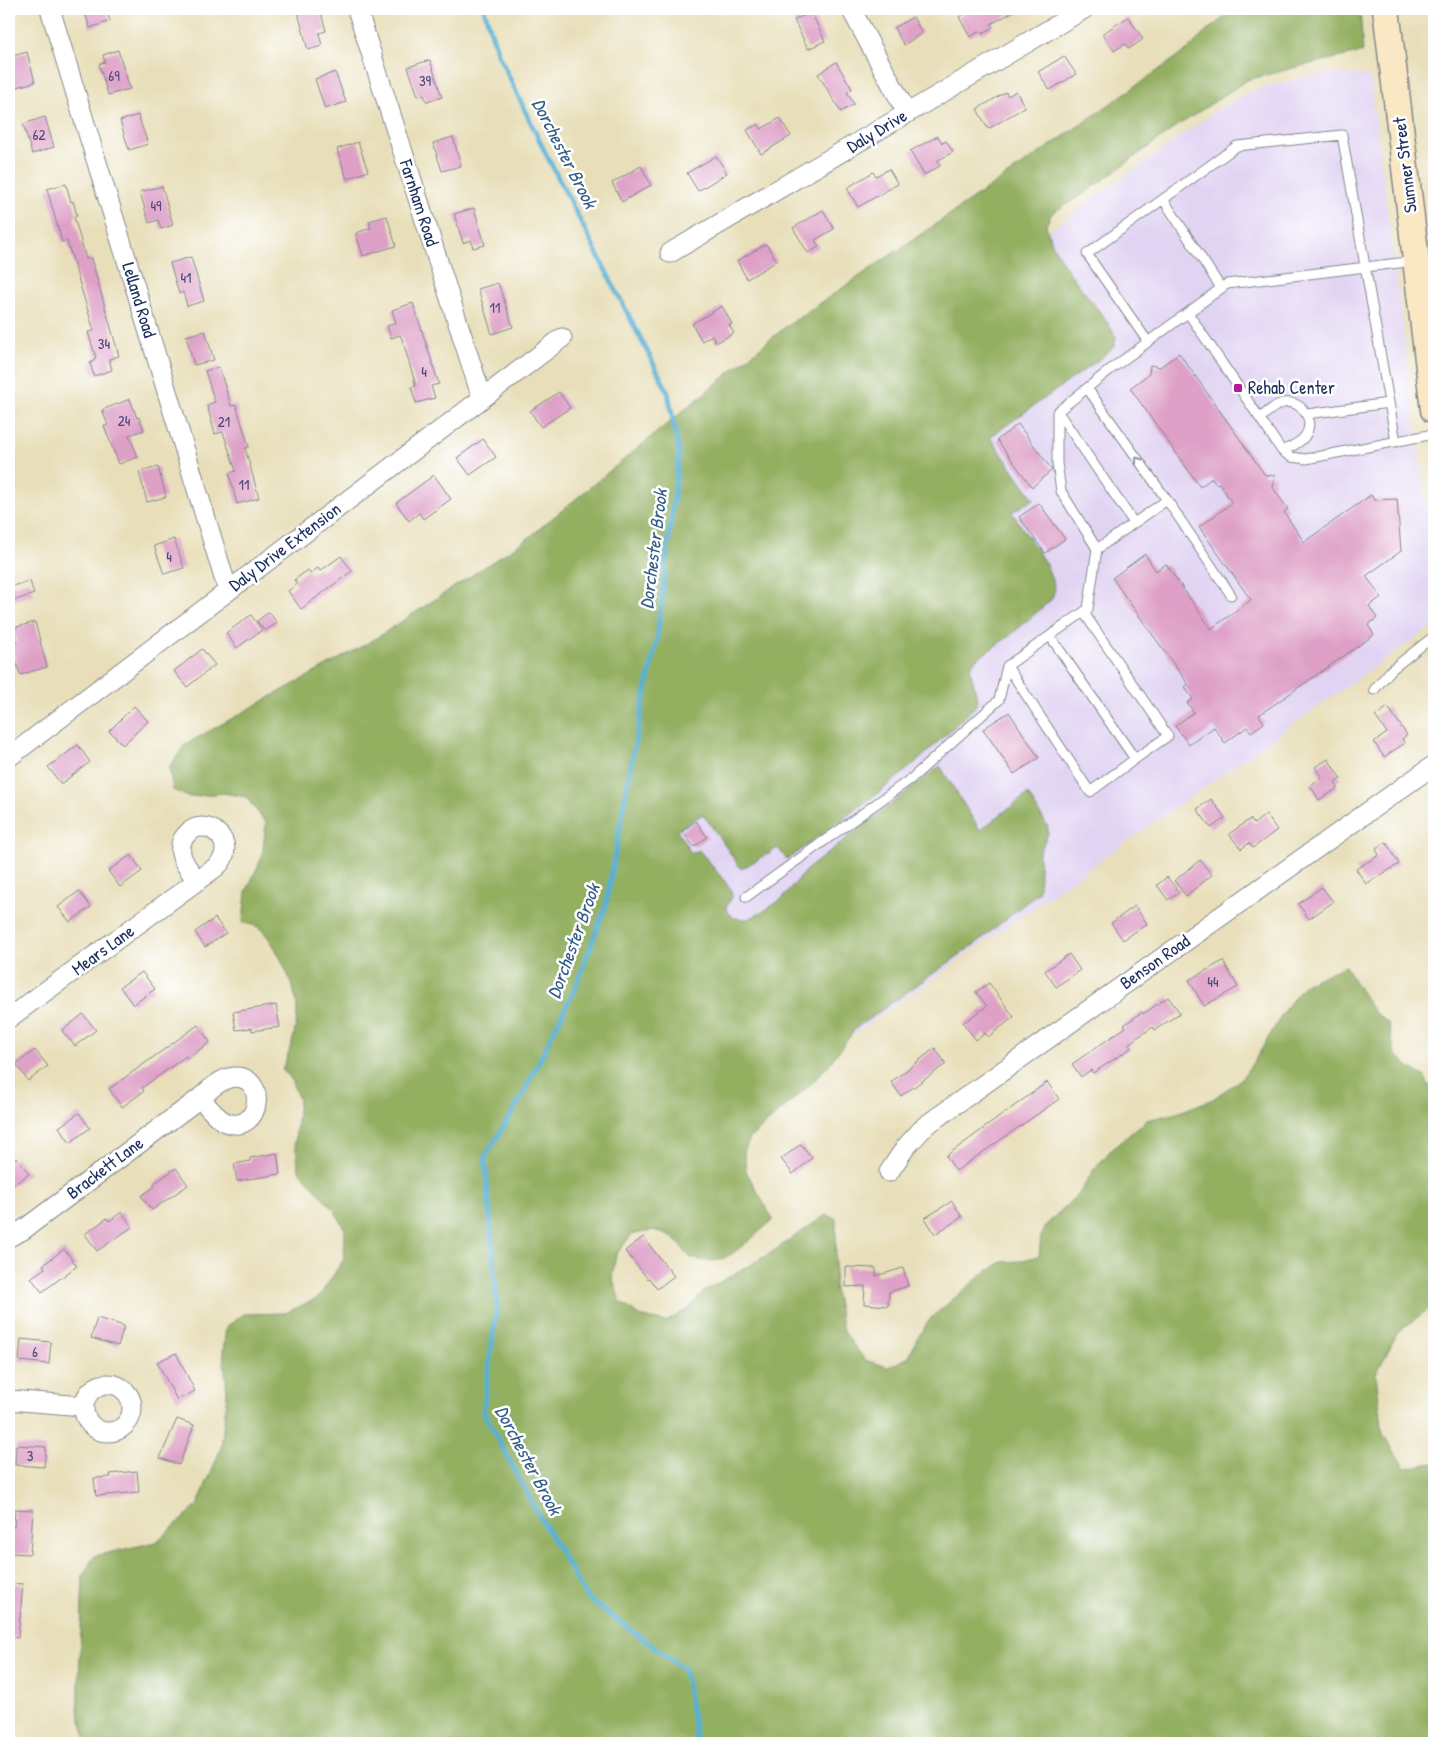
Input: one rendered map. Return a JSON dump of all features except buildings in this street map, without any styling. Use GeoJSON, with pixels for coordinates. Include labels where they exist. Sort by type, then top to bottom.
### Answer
{"type":"FeatureCollection","features":[{"type":"Feature","properties":{"kind":"main road","name":"Sumner Street"},"geometry":{"type":"LineString","coordinates":[[1386,9],[1434,410]]}},
{"type":"Feature","properties":{"kind":"street","name":"Lelland Road"},"geometry":{"type":"LineString","coordinates":[[50,9],[228,591]]}},
{"type":"Feature","properties":{"kind":"street","name":"Farnham Road"},"geometry":{"type":"LineString","coordinates":[[357,9],[482,398]]}},
{"type":"Feature","properties":{"kind":"street"},"geometry":{"type":"LineString","coordinates":[[851,9],[907,113]]}},
{"type":"Feature","properties":{"kind":"street","name":"Daly Drive"},"geometry":{"type":"LineString","coordinates":[[670,253],[1084,9]]}},
{"type":"Feature","properties":{"kind":"street","name":"Daly Drive Extension"},"geometry":{"type":"LineString","coordinates":[[9,755],[562,338]]}},
{"type":"Feature","properties":{"kind":"street","name":"Benson Road"},"geometry":{"type":"LineString","coordinates":[[889,1172],[913,1136],[925,1126],[1434,765]]}},
{"type":"Feature","properties":{"kind":"street","name":"Mears Lane"},"geometry":{"type":"LineString","coordinates":[[9,1018],[197,881]]}},
{"type":"Feature","properties":{"kind":"street","name":"Brackett Lane"},"geometry":{"type":"LineString","coordinates":[[9,1238],[23,1230],[200,1098]]}},
{"type":"Feature","properties":{"kind":"street"},"geometry":{"type":"LineString","coordinates":[[9,1400],[84,1406]]}},
{"type":"Feature","properties":{"kind":"lane"},"geometry":{"type":"LineString","coordinates":[[1148,342],[1087,254],[1237,146],[1342,135],[1396,442]]}},
{"type":"Feature","properties":{"kind":"lane"},"geometry":{"type":"LineString","coordinates":[[1163,199],[1221,288]]}},
{"type":"Feature","properties":{"kind":"lane"},"geometry":{"type":"LineString","coordinates":[[1057,412],[1227,284],[1416,260]]}},
{"type":"Feature","properties":{"kind":"lane"},"geometry":{"type":"LineString","coordinates":[[1188,313],[1282,451],[1291,457],[1306,459],[1434,434]]}},
{"type":"Feature","properties":{"kind":"lane"},"geometry":{"type":"LineString","coordinates":[[1087,388],[1167,500],[1231,595]]}},
{"type":"Feature","properties":{"kind":"lane"},"geometry":{"type":"LineString","coordinates":[[1260,418],[1274,407],[1288,403],[1296,404],[1307,414],[1309,421],[1306,436],[1282,451]]}},
{"type":"Feature","properties":{"kind":"lane"},"geometry":{"type":"LineString","coordinates":[[1307,414],[1389,403]]}},
{"type":"Feature","properties":{"kind":"lane"},"geometry":{"type":"LineString","coordinates":[[1057,412],[1134,523]]}},
{"type":"Feature","properties":{"kind":"lane"},"geometry":{"type":"LineString","coordinates":[[746,897],[912,778],[999,700],[1007,666],[1088,609],[1097,549],[1061,491],[1057,462],[1057,412]]}},
{"type":"Feature","properties":{"kind":"lane"},"geometry":{"type":"LineString","coordinates":[[1097,549],[1167,500]]}},
{"type":"Feature","properties":{"kind":"lane"},"geometry":{"type":"LineString","coordinates":[[1007,666],[1090,792],[1168,736],[1084,613]]}},
{"type":"Feature","properties":{"kind":"lane"},"geometry":{"type":"LineString","coordinates":[[1050,636],[1134,759]]}},
{"type":"Feature","properties":{"kind":"lane"},"geometry":{"type":"LineString","coordinates":[[1374,690],[1391,670],[1434,636]]}},
{"type":"Feature","properties":{"kind":"shaded area"},"geometry":{"type":"Polygon","coordinates":[[[1324,73],[1370,76],[1434,567],[1434,625],[701,1142],[629,532],[1217,110],[1253,90],[1324,73]]]}},
{"type":"Feature","properties":{"kind":"green space"},"geometry":{"type":"Polygon","coordinates":[[[1236,9],[1360,9],[1363,52],[1247,80],[1173,129],[1085,193],[1052,213],[1046,225],[1053,244],[1068,270],[1116,337],[1114,347],[1100,359],[990,437],[1034,499],[1012,512],[1047,566],[1055,589],[1052,599],[1012,634],[974,661],[970,669],[978,701],[974,708],[920,759],[886,787],[787,860],[778,848],[741,869],[703,814],[677,830],[691,853],[699,850],[731,889],[732,897],[726,907],[729,914],[734,918],[747,919],[761,913],[783,898],[806,870],[940,766],[980,830],[1028,794],[1048,827],[1048,834],[1039,853],[1040,878],[1038,893],[978,942],[856,1028],[830,1063],[811,1084],[751,1137],[744,1151],[746,1171],[773,1220],[732,1254],[715,1261],[691,1258],[674,1238],[654,1230],[631,1235],[616,1255],[612,1277],[620,1301],[639,1316],[666,1322],[691,1307],[703,1292],[769,1254],[826,1215],[836,1218],[834,1285],[843,1331],[865,1360],[888,1367],[909,1357],[917,1338],[931,1318],[983,1274],[1002,1262],[1019,1261],[1039,1256],[1041,1236],[1047,1224],[1081,1191],[1094,1169],[1112,1149],[1147,1120],[1177,1113],[1213,1099],[1241,1079],[1257,1057],[1286,1008],[1305,984],[1345,966],[1374,1012],[1388,1023],[1395,1054],[1408,1066],[1424,1076],[1434,1095],[1434,1305],[1398,1332],[1376,1374],[1383,1434],[1405,1468],[1434,1463],[1434,1743],[87,1743],[78,1709],[83,1575],[94,1556],[156,1542],[197,1506],[221,1448],[227,1393],[223,1351],[226,1327],[244,1314],[285,1313],[318,1298],[344,1259],[345,1230],[335,1211],[299,1170],[295,1143],[299,1100],[290,1077],[282,1070],[296,1026],[297,1010],[294,991],[278,953],[271,942],[258,927],[243,922],[246,892],[262,857],[266,823],[246,797],[223,793],[188,797],[173,790],[169,767],[186,744],[375,639],[527,539],[784,328],[1187,50],[1210,28],[1236,9]]]}},
{"type":"Feature","properties":{"kind":"waterway","name":"Dorchester Brook"},"geometry":{"type":"LineString","coordinates":[[484,9],[498,54],[544,150],[668,392],[679,452],[657,639],[634,747],[606,905],[575,988],[520,1100],[485,1157],[497,1305],[483,1411],[541,1519],[587,1598],[684,1669],[697,1743]]}},
{"type":"Feature","properties":{"kind":"place","name":"Rehab Center"},"geometry":{"type":"Point","coordinates":[1238,388]}}]}
